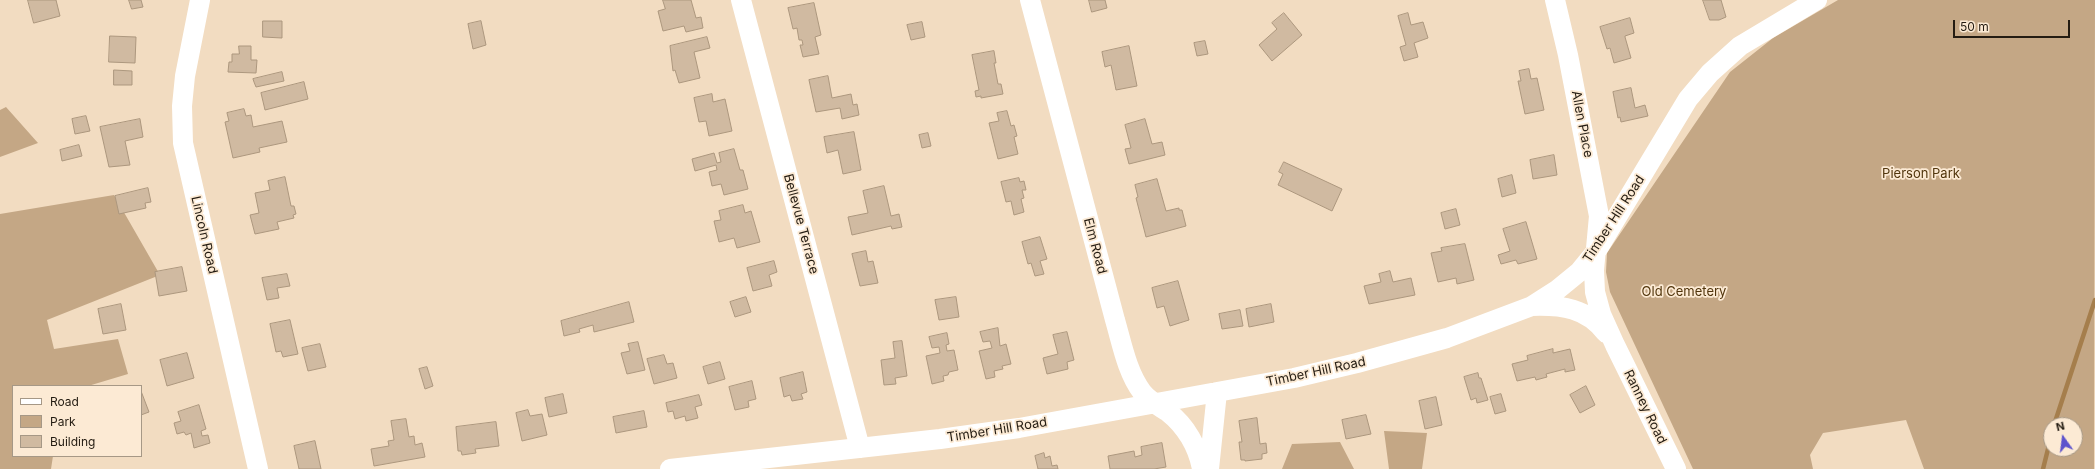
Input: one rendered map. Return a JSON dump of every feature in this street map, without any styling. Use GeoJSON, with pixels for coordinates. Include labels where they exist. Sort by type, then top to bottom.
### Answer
{"type":"FeatureCollection","features":[{"type":"Feature","properties":{"kind":"street","name":"Lincoln Road"},"geometry":{"type":"LineString","coordinates":[[200,0],[185,76],[182,106],[183,143],[258,469]]}},
{"type":"Feature","properties":{"kind":"street","name":"Bellevue Terrace"},"geometry":{"type":"LineString","coordinates":[[741,0],[860,448]]}},
{"type":"Feature","properties":{"kind":"street","name":"Elm Road"},"geometry":{"type":"LineString","coordinates":[[1030,0],[1124,348],[1134,379],[1142,392],[1154,404],[1179,421],[1195,447],[1202,469]]}},
{"type":"Feature","properties":{"kind":"street","name":"Allen Place"},"geometry":{"type":"LineString","coordinates":[[1555,0],[1568,55],[1594,185],[1599,216],[1597,250]]}},
{"type":"Feature","properties":{"kind":"street","name":"Timber Hill Road"},"geometry":{"type":"LineString","coordinates":[[670,469],[860,448],[1003,430],[1294,378],[1379,358],[1447,338],[1532,306],[1557,290],[1579,272],[1597,250],[1688,99],[1710,73],[1740,46],[1817,0]]}},
{"type":"Feature","properties":{"kind":"street","name":"Ranney Road"},"geometry":{"type":"LineString","coordinates":[[1597,250],[1594,270],[1595,292],[1601,314],[1676,469]]}},
{"type":"Feature","properties":{"kind":"street","name":"Ranney Road"},"geometry":{"type":"LineString","coordinates":[[1532,306],[1552,305],[1569,307],[1584,312],[1598,323],[1615,345]]}},
{"type":"Feature","properties":{"kind":"street"},"geometry":{"type":"LineString","coordinates":[[1209,469],[1217,392]]}},
{"type":"Feature","properties":{"kind":"green space","name":"Pierson Park"},"geometry":{"type":"Polygon","coordinates":[[[1838,0],[2095,0],[2094,469],[1924,469],[1906,420],[1823,433],[1810,455],[1813,469],[1693,469],[1610,292],[1606,272],[1607,253],[1730,72],[1773,38],[1838,0]]]}},
{"type":"Feature","properties":{"kind":"green space"},"geometry":{"type":"Polygon","coordinates":[[[6,107],[38,143],[0,157],[0,110],[6,107]]]}},
{"type":"Feature","properties":{"kind":"green space"},"geometry":{"type":"Polygon","coordinates":[[[114,195],[160,275],[47,320],[54,349],[118,339],[128,374],[91,385],[12,385],[12,457],[53,457],[51,469],[0,469],[0,214],[114,195]]]}},
{"type":"Feature","properties":{"kind":"green space"},"geometry":{"type":"Polygon","coordinates":[[[1384,431],[1427,433],[1422,469],[1389,469],[1384,431]]]}},
{"type":"Feature","properties":{"kind":"green space"},"geometry":{"type":"Polygon","coordinates":[[[1340,442],[1354,469],[1282,469],[1292,444],[1340,442]]]}},
{"type":"Feature","properties":{"kind":"building"},"geometry":{"type":"Polygon","coordinates":[[[28,0],[56,0],[60,16],[34,23],[28,0]]]}},
{"type":"Feature","properties":{"kind":"building"},"geometry":{"type":"Polygon","coordinates":[[[129,0],[141,0],[143,7],[132,9],[129,0]]]}},
{"type":"Feature","properties":{"kind":"building"},"geometry":{"type":"Polygon","coordinates":[[[663,0],[691,0],[696,18],[701,17],[703,28],[686,32],[684,26],[663,31],[658,11],[665,9],[663,0]]]}},
{"type":"Feature","properties":{"kind":"building"},"geometry":{"type":"Polygon","coordinates":[[[1089,0],[1105,0],[1107,8],[1092,12],[1089,0]]]}},
{"type":"Feature","properties":{"kind":"building"},"geometry":{"type":"Polygon","coordinates":[[[1703,0],[1721,0],[1726,17],[1719,20],[1710,20],[1703,0]]]}},
{"type":"Feature","properties":{"kind":"building"},"geometry":{"type":"Polygon","coordinates":[[[814,3],[821,35],[815,37],[819,54],[803,57],[800,45],[803,45],[802,40],[799,40],[797,28],[793,29],[788,8],[814,3]]]}},
{"type":"Feature","properties":{"kind":"building"},"geometry":{"type":"Polygon","coordinates":[[[1284,13],[1302,35],[1272,61],[1259,45],[1277,29],[1272,23],[1284,13]]]}},
{"type":"Feature","properties":{"kind":"building"},"geometry":{"type":"Polygon","coordinates":[[[1408,13],[1411,25],[1423,22],[1428,38],[1414,43],[1418,57],[1404,61],[1400,47],[1406,45],[1398,16],[1408,13]]]}},
{"type":"Feature","properties":{"kind":"building"},"geometry":{"type":"Polygon","coordinates":[[[1630,18],[1634,33],[1625,37],[1631,58],[1614,63],[1610,48],[1607,49],[1600,27],[1630,18]]]}},
{"type":"Feature","properties":{"kind":"building"},"geometry":{"type":"Polygon","coordinates":[[[263,21],[282,21],[282,38],[263,37],[263,21]]]}},
{"type":"Feature","properties":{"kind":"building"},"geometry":{"type":"Polygon","coordinates":[[[481,21],[486,45],[473,49],[468,24],[481,21]]]}},
{"type":"Feature","properties":{"kind":"building"},"geometry":{"type":"Polygon","coordinates":[[[922,22],[925,37],[911,40],[907,25],[922,22]]]}},
{"type":"Feature","properties":{"kind":"building"},"geometry":{"type":"Polygon","coordinates":[[[110,36],[136,37],[135,63],[109,62],[110,36]]]}},
{"type":"Feature","properties":{"kind":"building"},"geometry":{"type":"Polygon","coordinates":[[[707,37],[710,48],[694,52],[700,78],[679,83],[675,70],[673,71],[670,46],[707,37]]]}},
{"type":"Feature","properties":{"kind":"building"},"geometry":{"type":"Polygon","coordinates":[[[1205,41],[1208,54],[1197,56],[1194,43],[1205,41]]]}},
{"type":"Feature","properties":{"kind":"building"},"geometry":{"type":"Polygon","coordinates":[[[239,46],[251,46],[251,60],[257,60],[256,73],[228,72],[229,62],[232,62],[232,54],[239,54],[239,46]]]}},
{"type":"Feature","properties":{"kind":"building"},"geometry":{"type":"Polygon","coordinates":[[[1129,46],[1137,86],[1116,90],[1111,65],[1105,67],[1102,52],[1129,46]]]}},
{"type":"Feature","properties":{"kind":"building"},"geometry":{"type":"Polygon","coordinates":[[[994,51],[996,63],[994,63],[998,84],[1001,84],[1003,94],[981,98],[981,96],[976,97],[975,91],[979,90],[972,55],[994,51]]]}},
{"type":"Feature","properties":{"kind":"building"},"geometry":{"type":"Polygon","coordinates":[[[1529,69],[1531,79],[1537,78],[1544,110],[1525,114],[1518,81],[1521,81],[1519,71],[1529,69]]]}},
{"type":"Feature","properties":{"kind":"building"},"geometry":{"type":"Polygon","coordinates":[[[114,70],[132,71],[132,85],[114,85],[114,70]]]}},
{"type":"Feature","properties":{"kind":"building"},"geometry":{"type":"Polygon","coordinates":[[[282,72],[284,81],[256,87],[253,79],[282,72]]]}},
{"type":"Feature","properties":{"kind":"building"},"geometry":{"type":"Polygon","coordinates":[[[828,76],[832,98],[851,94],[853,105],[857,104],[859,115],[842,119],[840,108],[816,112],[809,80],[828,76]]]}},
{"type":"Feature","properties":{"kind":"building"},"geometry":{"type":"Polygon","coordinates":[[[304,82],[308,99],[265,110],[261,93],[304,82]]]}},
{"type":"Feature","properties":{"kind":"building"},"geometry":{"type":"Polygon","coordinates":[[[1631,88],[1635,108],[1645,105],[1648,116],[1621,122],[1620,117],[1618,118],[1613,92],[1631,88]]]}},
{"type":"Feature","properties":{"kind":"building"},"geometry":{"type":"Polygon","coordinates":[[[712,94],[713,102],[725,99],[732,131],[709,136],[706,121],[699,122],[694,98],[712,94]]]}},
{"type":"Feature","properties":{"kind":"building"},"geometry":{"type":"Polygon","coordinates":[[[244,109],[246,116],[251,115],[253,127],[282,121],[287,142],[259,148],[260,152],[233,158],[225,122],[229,121],[227,113],[244,109]]]}},
{"type":"Feature","properties":{"kind":"building"},"geometry":{"type":"Polygon","coordinates":[[[1007,111],[1011,126],[1014,125],[1017,136],[1014,137],[1018,154],[998,159],[989,123],[999,121],[997,113],[1007,111]]]}},
{"type":"Feature","properties":{"kind":"building"},"geometry":{"type":"Polygon","coordinates":[[[86,116],[90,131],[75,134],[72,119],[86,116]]]}},
{"type":"Feature","properties":{"kind":"building"},"geometry":{"type":"Polygon","coordinates":[[[140,119],[143,137],[125,141],[130,165],[109,167],[100,127],[140,119]]]}},
{"type":"Feature","properties":{"kind":"building"},"geometry":{"type":"Polygon","coordinates":[[[1145,119],[1152,144],[1162,142],[1165,155],[1129,164],[1125,149],[1131,148],[1125,125],[1145,119]]]}},
{"type":"Feature","properties":{"kind":"building"},"geometry":{"type":"Polygon","coordinates":[[[854,132],[861,170],[843,174],[838,150],[827,153],[824,137],[854,132]]]}},
{"type":"Feature","properties":{"kind":"building"},"geometry":{"type":"Polygon","coordinates":[[[928,133],[931,146],[922,148],[919,135],[928,133]]]}},
{"type":"Feature","properties":{"kind":"building"},"geometry":{"type":"Polygon","coordinates":[[[79,145],[82,156],[62,161],[60,150],[79,145]]]}},
{"type":"Feature","properties":{"kind":"building"},"geometry":{"type":"Polygon","coordinates":[[[734,149],[740,170],[743,170],[748,189],[724,195],[721,184],[712,186],[709,172],[717,170],[716,165],[695,171],[692,159],[714,153],[717,163],[721,162],[719,153],[734,149]]]}},
{"type":"Feature","properties":{"kind":"building"},"geometry":{"type":"Polygon","coordinates":[[[1554,155],[1557,175],[1533,179],[1530,160],[1554,155]]]}},
{"type":"Feature","properties":{"kind":"building"},"geometry":{"type":"Polygon","coordinates":[[[1284,162],[1342,189],[1332,211],[1278,185],[1283,174],[1279,172],[1284,162]]]}},
{"type":"Feature","properties":{"kind":"building"},"geometry":{"type":"Polygon","coordinates":[[[1512,175],[1516,193],[1502,197],[1498,179],[1512,175]]]}},
{"type":"Feature","properties":{"kind":"building"},"geometry":{"type":"Polygon","coordinates":[[[285,177],[291,206],[294,206],[296,214],[293,215],[294,218],[277,222],[279,229],[255,234],[250,215],[259,213],[255,193],[270,190],[268,181],[285,177]]]}},
{"type":"Feature","properties":{"kind":"building"},"geometry":{"type":"Polygon","coordinates":[[[1019,178],[1020,182],[1024,181],[1026,190],[1022,190],[1024,198],[1021,199],[1024,212],[1014,215],[1011,201],[1006,202],[1001,182],[1019,178]]]}},
{"type":"Feature","properties":{"kind":"building"},"geometry":{"type":"Polygon","coordinates":[[[1157,179],[1166,211],[1179,208],[1179,210],[1182,210],[1186,226],[1146,237],[1136,198],[1138,197],[1135,185],[1157,179]]]}},
{"type":"Feature","properties":{"kind":"building"},"geometry":{"type":"Polygon","coordinates":[[[884,186],[891,216],[899,214],[902,227],[892,229],[891,226],[852,235],[848,217],[868,213],[863,191],[884,186]]]}},
{"type":"Feature","properties":{"kind":"building"},"geometry":{"type":"Polygon","coordinates":[[[148,188],[151,202],[145,203],[146,208],[119,214],[115,196],[148,188]]]}},
{"type":"Feature","properties":{"kind":"building"},"geometry":{"type":"Polygon","coordinates":[[[743,205],[745,213],[751,211],[760,242],[737,248],[734,238],[719,242],[714,221],[721,220],[719,211],[743,205]]]}},
{"type":"Feature","properties":{"kind":"building"},"geometry":{"type":"Polygon","coordinates":[[[1456,209],[1460,225],[1445,229],[1441,213],[1456,209]]]}},
{"type":"Feature","properties":{"kind":"building"},"geometry":{"type":"Polygon","coordinates":[[[1526,222],[1537,259],[1518,264],[1516,260],[1501,264],[1498,255],[1510,251],[1503,229],[1526,222]]]}},
{"type":"Feature","properties":{"kind":"building"},"geometry":{"type":"Polygon","coordinates":[[[1040,237],[1047,259],[1040,261],[1044,274],[1035,276],[1031,263],[1028,264],[1022,242],[1040,237]]]}},
{"type":"Feature","properties":{"kind":"building"},"geometry":{"type":"Polygon","coordinates":[[[1465,244],[1474,280],[1457,284],[1456,278],[1438,282],[1431,253],[1442,251],[1441,248],[1465,244]]]}},
{"type":"Feature","properties":{"kind":"building"},"geometry":{"type":"Polygon","coordinates":[[[866,251],[868,262],[873,261],[878,283],[860,286],[852,254],[866,251]]]}},
{"type":"Feature","properties":{"kind":"building"},"geometry":{"type":"Polygon","coordinates":[[[774,261],[777,272],[769,275],[772,286],[753,291],[747,268],[774,261]]]}},
{"type":"Feature","properties":{"kind":"building"},"geometry":{"type":"Polygon","coordinates":[[[182,267],[187,291],[159,296],[155,272],[182,267]]]}},
{"type":"Feature","properties":{"kind":"building"},"geometry":{"type":"Polygon","coordinates":[[[1390,271],[1393,282],[1411,278],[1415,295],[1369,304],[1364,286],[1381,282],[1379,274],[1390,271]]]}},
{"type":"Feature","properties":{"kind":"building"},"geometry":{"type":"Polygon","coordinates":[[[287,274],[290,286],[277,288],[279,298],[267,300],[262,278],[287,274]]]}},
{"type":"Feature","properties":{"kind":"building"},"geometry":{"type":"Polygon","coordinates":[[[1178,281],[1189,320],[1170,326],[1164,306],[1157,308],[1152,288],[1178,281]]]}},
{"type":"Feature","properties":{"kind":"building"},"geometry":{"type":"Polygon","coordinates":[[[746,297],[751,312],[735,317],[730,302],[746,297]]]}},
{"type":"Feature","properties":{"kind":"building"},"geometry":{"type":"Polygon","coordinates":[[[956,297],[959,317],[939,320],[935,300],[956,297]]]}},
{"type":"Feature","properties":{"kind":"building"},"geometry":{"type":"Polygon","coordinates":[[[629,302],[634,322],[594,332],[593,325],[579,329],[580,332],[564,336],[561,321],[629,302]]]}},
{"type":"Feature","properties":{"kind":"building"},"geometry":{"type":"Polygon","coordinates":[[[121,304],[126,330],[103,334],[98,309],[121,304]]]}},
{"type":"Feature","properties":{"kind":"building"},"geometry":{"type":"Polygon","coordinates":[[[1271,304],[1274,322],[1249,327],[1246,309],[1271,304]]]}},
{"type":"Feature","properties":{"kind":"building"},"geometry":{"type":"Polygon","coordinates":[[[1240,310],[1243,326],[1222,329],[1219,314],[1240,310]]]}},
{"type":"Feature","properties":{"kind":"building"},"geometry":{"type":"Polygon","coordinates":[[[290,320],[298,354],[283,357],[281,351],[276,352],[270,324],[290,320]]]}},
{"type":"Feature","properties":{"kind":"building"},"geometry":{"type":"Polygon","coordinates":[[[998,328],[1000,346],[1006,344],[1011,364],[1002,366],[1003,369],[994,371],[995,377],[986,379],[979,351],[992,348],[990,341],[983,342],[980,332],[998,328]]]}},
{"type":"Feature","properties":{"kind":"building"},"geometry":{"type":"Polygon","coordinates":[[[1067,332],[1074,360],[1067,362],[1068,369],[1047,374],[1043,358],[1058,354],[1053,335],[1067,332]]]}},
{"type":"Feature","properties":{"kind":"building"},"geometry":{"type":"Polygon","coordinates":[[[947,333],[949,344],[946,345],[947,351],[954,350],[958,370],[949,372],[948,375],[943,376],[944,381],[932,384],[926,356],[940,353],[939,347],[932,348],[929,337],[947,333]]]}},
{"type":"Feature","properties":{"kind":"building"},"geometry":{"type":"Polygon","coordinates":[[[902,341],[907,376],[895,378],[896,384],[884,385],[881,360],[895,358],[893,342],[902,341]]]}},
{"type":"Feature","properties":{"kind":"building"},"geometry":{"type":"Polygon","coordinates":[[[638,342],[645,370],[627,374],[621,353],[630,351],[628,344],[638,342]]]}},
{"type":"Feature","properties":{"kind":"building"},"geometry":{"type":"Polygon","coordinates":[[[320,344],[326,367],[308,371],[302,348],[320,344]]]}},
{"type":"Feature","properties":{"kind":"building"},"geometry":{"type":"Polygon","coordinates":[[[1553,349],[1553,353],[1570,349],[1575,370],[1565,372],[1565,369],[1546,374],[1547,377],[1536,380],[1535,377],[1517,381],[1512,364],[1528,360],[1527,356],[1553,349]]]}},
{"type":"Feature","properties":{"kind":"building"},"geometry":{"type":"Polygon","coordinates":[[[187,353],[194,378],[167,386],[160,360],[187,353]]]}},
{"type":"Feature","properties":{"kind":"building"},"geometry":{"type":"Polygon","coordinates":[[[664,355],[667,364],[673,363],[677,378],[654,384],[647,359],[664,355]]]}},
{"type":"Feature","properties":{"kind":"building"},"geometry":{"type":"Polygon","coordinates":[[[720,362],[725,379],[708,384],[703,367],[720,362]]]}},
{"type":"Feature","properties":{"kind":"building"},"geometry":{"type":"Polygon","coordinates":[[[427,367],[433,386],[425,389],[419,369],[427,367]]]}},
{"type":"Feature","properties":{"kind":"building"},"geometry":{"type":"Polygon","coordinates":[[[803,372],[807,392],[801,394],[803,399],[792,401],[790,395],[784,397],[780,378],[803,372]]]}},
{"type":"Feature","properties":{"kind":"building"},"geometry":{"type":"Polygon","coordinates":[[[1478,373],[1488,400],[1477,403],[1476,398],[1471,400],[1464,377],[1478,373]]]}},
{"type":"Feature","properties":{"kind":"building"},"geometry":{"type":"Polygon","coordinates":[[[752,381],[756,399],[748,401],[749,407],[735,410],[729,387],[752,381]]]}},
{"type":"Feature","properties":{"kind":"building"},"geometry":{"type":"Polygon","coordinates":[[[1586,386],[1595,405],[1580,413],[1570,395],[1586,386]]]}},
{"type":"Feature","properties":{"kind":"building"},"geometry":{"type":"Polygon","coordinates":[[[142,394],[149,412],[142,415],[142,394]]]}},
{"type":"Feature","properties":{"kind":"building"},"geometry":{"type":"Polygon","coordinates":[[[563,394],[567,413],[549,417],[545,398],[563,394]]]}},
{"type":"Feature","properties":{"kind":"building"},"geometry":{"type":"Polygon","coordinates":[[[1501,394],[1506,411],[1495,414],[1490,397],[1501,394]]]}},
{"type":"Feature","properties":{"kind":"building"},"geometry":{"type":"Polygon","coordinates":[[[699,395],[702,405],[695,407],[698,418],[686,421],[685,416],[675,419],[673,411],[668,412],[666,403],[699,395]]]}},
{"type":"Feature","properties":{"kind":"building"},"geometry":{"type":"Polygon","coordinates":[[[1436,397],[1442,425],[1425,429],[1419,401],[1436,397]]]}},
{"type":"Feature","properties":{"kind":"building"},"geometry":{"type":"Polygon","coordinates":[[[199,405],[206,429],[201,431],[202,436],[208,435],[210,443],[194,448],[191,433],[186,435],[184,432],[177,434],[174,423],[181,421],[178,412],[199,405]]]}},
{"type":"Feature","properties":{"kind":"building"},"geometry":{"type":"Polygon","coordinates":[[[528,410],[530,416],[542,414],[547,435],[522,441],[516,413],[528,410]]]}},
{"type":"Feature","properties":{"kind":"building"},"geometry":{"type":"Polygon","coordinates":[[[644,411],[647,427],[616,433],[613,417],[644,411]]]}},
{"type":"Feature","properties":{"kind":"building"},"geometry":{"type":"Polygon","coordinates":[[[1366,415],[1371,434],[1346,439],[1342,420],[1366,415]]]}},
{"type":"Feature","properties":{"kind":"building"},"geometry":{"type":"Polygon","coordinates":[[[1257,418],[1260,444],[1266,443],[1267,453],[1262,454],[1262,459],[1241,460],[1239,442],[1242,442],[1239,421],[1257,418]]]}},
{"type":"Feature","properties":{"kind":"building"},"geometry":{"type":"Polygon","coordinates":[[[406,419],[409,437],[414,436],[415,445],[422,443],[425,457],[374,466],[371,449],[389,446],[388,441],[394,440],[391,421],[406,419]]]}},
{"type":"Feature","properties":{"kind":"building"},"geometry":{"type":"Polygon","coordinates":[[[496,422],[499,446],[475,449],[476,453],[462,455],[461,451],[458,451],[456,427],[496,422]]]}},
{"type":"Feature","properties":{"kind":"building"},"geometry":{"type":"Polygon","coordinates":[[[315,441],[321,469],[299,469],[294,446],[315,441]]]}},
{"type":"Feature","properties":{"kind":"building"},"geometry":{"type":"Polygon","coordinates":[[[1162,443],[1166,467],[1154,469],[1110,469],[1108,456],[1134,451],[1135,457],[1142,455],[1141,447],[1162,443]]]}},
{"type":"Feature","properties":{"kind":"building"},"geometry":{"type":"Polygon","coordinates":[[[1044,453],[1045,458],[1050,456],[1052,466],[1057,465],[1058,469],[1038,469],[1035,456],[1044,453]]]}},
{"type":"Feature","properties":{"kind":"waterway"},"geometry":{"type":"LineString","coordinates":[[2057,417],[2095,300]]}},
{"type":"Feature","properties":{"kind":"waterway"},"geometry":{"type":"LineString","coordinates":[[2043,469],[2046,457]]}},
{"type":"Feature","properties":{"kind":"park label","name":"Old Cemetery"},"geometry":{"type":"Point","coordinates":[1684,292]}}]}
